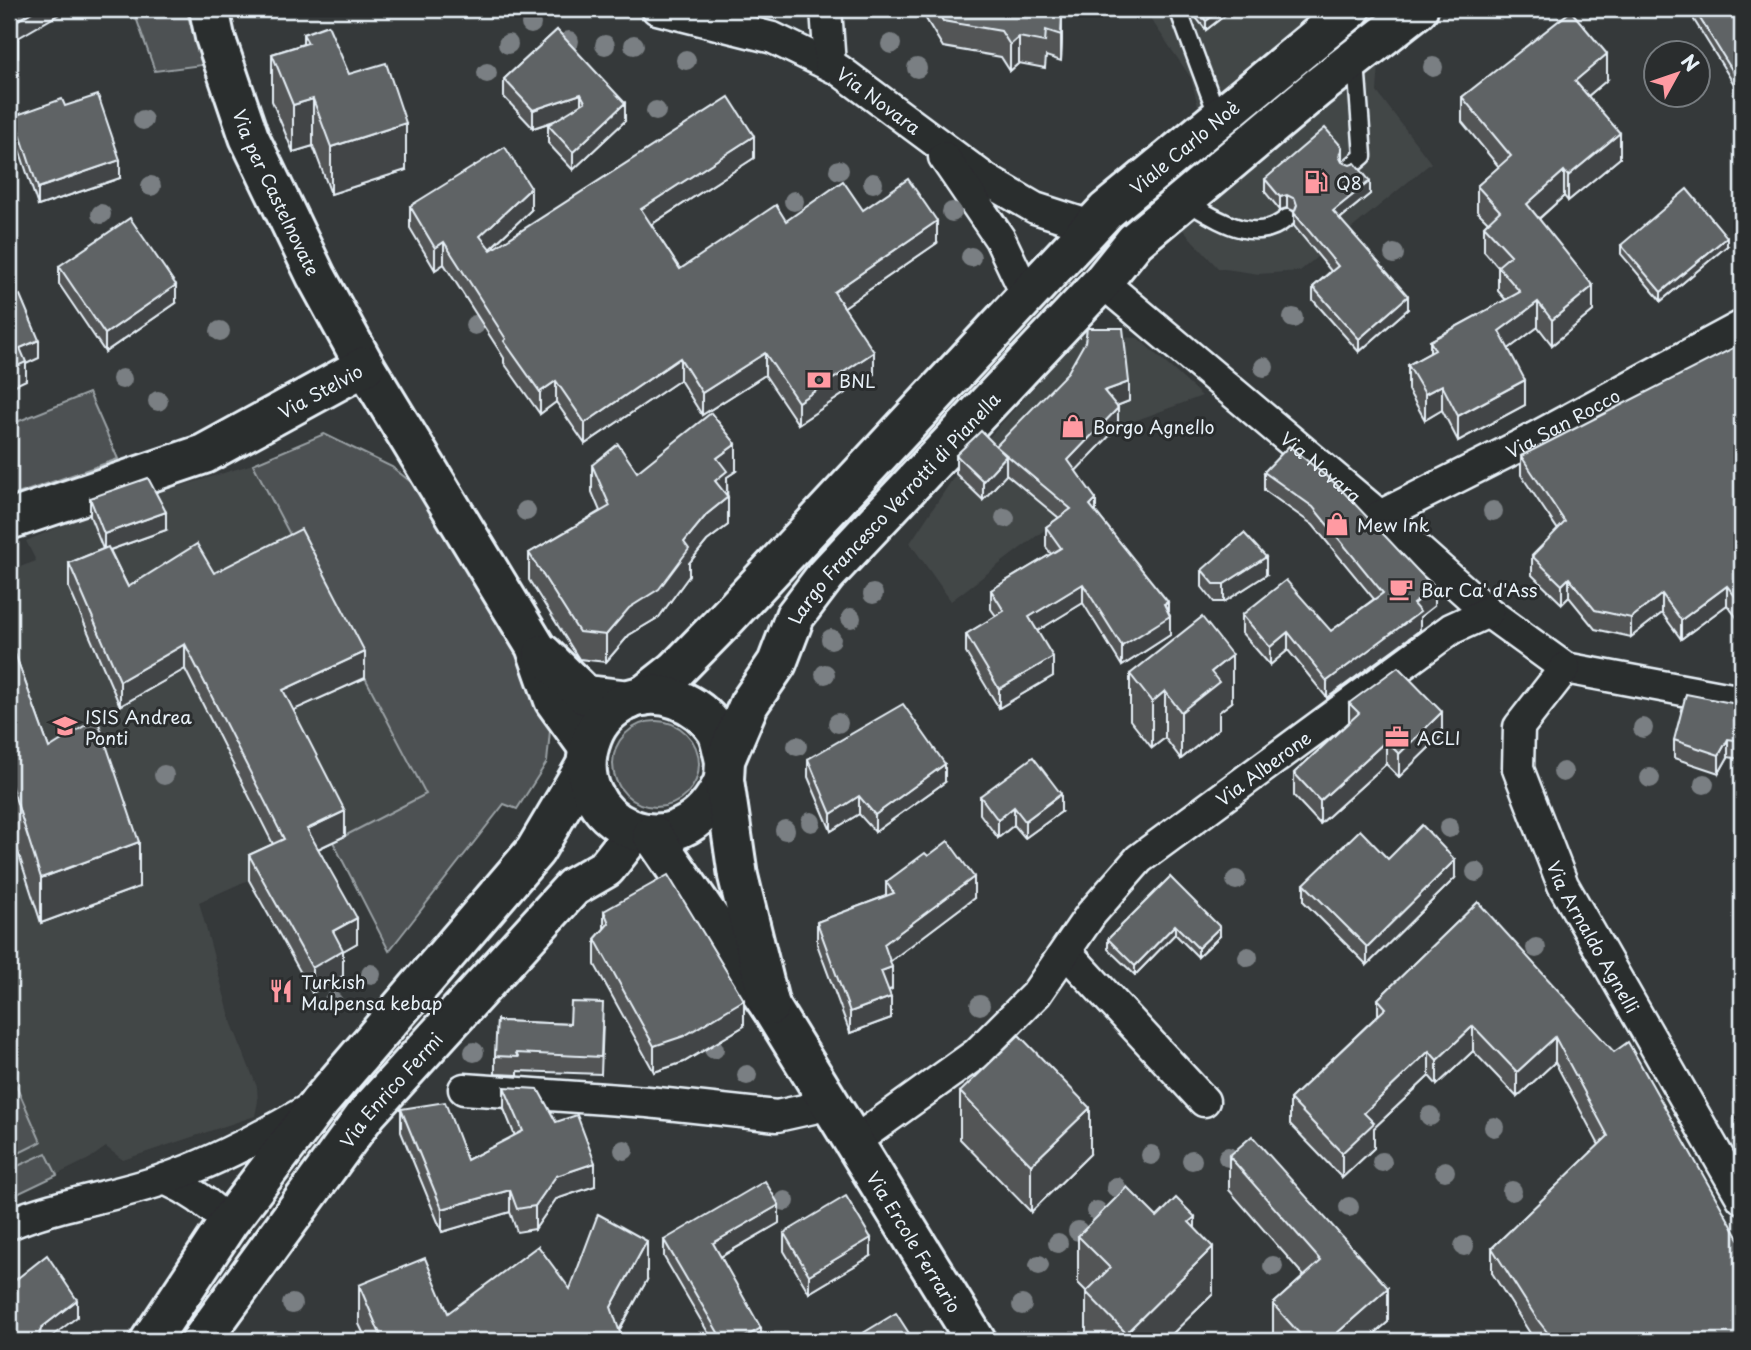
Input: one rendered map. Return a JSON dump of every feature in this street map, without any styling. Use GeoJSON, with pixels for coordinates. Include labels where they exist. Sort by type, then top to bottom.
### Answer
{"type":"FeatureCollection","features":[{"type":"Feature","properties":{"kind":"main road","name":"Via per Castelnovate"},"geometry":{"type":"LineString","coordinates":[[209,9],[215,37],[249,137],[316,276],[365,366]]}},
{"type":"Feature","properties":{"kind":"main road","name":"Viale Carlo Noè"},"geometry":{"type":"LineString","coordinates":[[1027,296],[1091,226],[1172,153],[1351,9]]}},
{"type":"Feature","properties":{"kind":"main road"},"geometry":{"type":"LineString","coordinates":[[1102,282],[1135,241],[1418,9]]}},
{"type":"Feature","properties":{"kind":"main road","name":"Largo Francesco Verrotti di Pianella"},"geometry":{"type":"LineString","coordinates":[[643,832],[676,831],[697,820],[714,803],[749,704],[777,663],[795,616],[826,575],[1102,282]]}},
{"type":"Feature","properties":{"kind":"main road"},"geometry":{"type":"LineString","coordinates":[[150,1341],[228,1223],[320,1102],[535,851],[587,756],[603,719],[676,670],[1027,296]]}},
{"type":"Feature","properties":{"kind":"main road","name":"Via Stelvio"},"geometry":{"type":"LineString","coordinates":[[9,520],[204,454],[365,366],[535,646],[554,700],[587,756]]}},
{"type":"Feature","properties":{"kind":"main road","name":"Via Stelvio"},"geometry":{"type":"LineString","coordinates":[[535,646],[585,695],[636,698]]}},
{"type":"Feature","properties":{"kind":"main road"},"geometry":{"type":"LineString","coordinates":[[636,698],[672,697],[699,710],[717,732],[738,876],[771,1006]]}},
{"type":"Feature","properties":{"kind":"main road"},"geometry":{"type":"LineString","coordinates":[[587,756],[590,787],[600,806],[616,821],[643,832],[771,1006],[855,1141]]}},
{"type":"Feature","properties":{"kind":"main road","name":"Via Enrico Fermi"},"geometry":{"type":"LineString","coordinates":[[201,1341],[367,1113],[573,887],[606,868],[643,832]]}},
{"type":"Feature","properties":{"kind":"main road","name":"Via Ercole Ferrario"},"geometry":{"type":"LineString","coordinates":[[855,1141],[976,1341]]}},
{"type":"Feature","properties":{"kind":"street","name":"Via Novara"},"geometry":{"type":"LineString","coordinates":[[657,9],[773,38],[830,65],[987,180],[1035,208],[1091,226]]}},
{"type":"Feature","properties":{"kind":"street"},"geometry":{"type":"LineString","coordinates":[[826,9],[830,65]]}},
{"type":"Feature","properties":{"kind":"street","name":"Via Novara"},"geometry":{"type":"LineString","coordinates":[[930,136],[1000,239],[1027,296]]}},
{"type":"Feature","properties":{"kind":"street","name":"Via Novara"},"geometry":{"type":"LineString","coordinates":[[1102,282],[1380,516],[1488,612],[1565,668],[1742,701]]}},
{"type":"Feature","properties":{"kind":"street","name":"Via San Rocco"},"geometry":{"type":"LineString","coordinates":[[1380,516],[1525,443],[1742,326]]}},
{"type":"Feature","properties":{"kind":"street","name":"Via Alberone"},"geometry":{"type":"LineString","coordinates":[[855,1141],[976,1054],[1035,994],[1091,914],[1139,859],[1451,629],[1488,612]]}},
{"type":"Feature","properties":{"kind":"street","name":"Via Arnaldo Agnelli"},"geometry":{"type":"LineString","coordinates":[[1565,668],[1519,727],[1518,769],[1563,885],[1742,1198]]}},
{"type":"Feature","properties":{"kind":"street"},"geometry":{"type":"LineString","coordinates":[[1066,952],[1204,1101]]}},
{"type":"Feature","properties":{"kind":"street"},"geometry":{"type":"LineString","coordinates":[[464,1089],[648,1102],[777,1116],[831,1104]]}},
{"type":"Feature","properties":{"kind":"street"},"geometry":{"type":"LineString","coordinates":[[9,1224],[35,1213],[165,1179],[271,1131],[320,1102]]}},
{"type":"Feature","properties":{"kind":"street"},"geometry":{"type":"LineString","coordinates":[[165,1179],[187,1189],[213,1207],[228,1223]]}},
{"type":"Feature","properties":{"kind":"lane"},"geometry":{"type":"LineString","coordinates":[[1178,9],[1218,117]]}},
{"type":"Feature","properties":{"kind":"lane"},"geometry":{"type":"LineString","coordinates":[[1349,168],[1363,156],[1356,58]]}},
{"type":"Feature","properties":{"kind":"lane"},"geometry":{"type":"LineString","coordinates":[[1183,200],[1244,232],[1275,228],[1287,218]]}},
{"type":"Feature","properties":{"kind":"shaded area"},"geometry":{"type":"Polygon","coordinates":[[[133,9],[186,9],[202,65],[155,71],[133,9]]]}},
{"type":"Feature","properties":{"kind":"shaded area"},"geometry":{"type":"Polygon","coordinates":[[[1144,9],[1322,9],[1198,106],[1191,78],[1144,9]]]}},
{"type":"Feature","properties":{"kind":"shaded area"},"geometry":{"type":"Polygon","coordinates":[[[1379,64],[1377,92],[1431,163],[1300,271],[1259,274],[1218,268],[1181,228],[1379,64]]]}},
{"type":"Feature","properties":{"kind":"shaded area"},"geometry":{"type":"Polygon","coordinates":[[[1081,335],[1138,338],[1202,396],[1118,427],[1074,472],[1093,493],[951,601],[910,543],[956,474],[1081,335]]]}},
{"type":"Feature","properties":{"kind":"shaded area"},"geometry":{"type":"Polygon","coordinates":[[[89,393],[118,459],[9,497],[9,425],[89,393]]]}},
{"type":"Feature","properties":{"kind":"shaded area"},"geometry":{"type":"Polygon","coordinates":[[[324,434],[392,467],[416,486],[552,710],[547,762],[517,809],[504,804],[389,951],[333,842],[426,794],[253,464],[324,434]]]}},
{"type":"Feature","properties":{"kind":"shaded area"},"geometry":{"type":"Polygon","coordinates":[[[253,464],[426,794],[333,842],[199,902],[232,1024],[257,1087],[255,1116],[123,1160],[106,1147],[89,1159],[9,1198],[9,571],[36,561],[26,541],[89,514],[253,464]]]}},
{"type":"Feature","properties":{"kind":"shaded area"},"geometry":{"type":"Polygon","coordinates":[[[648,721],[664,721],[687,733],[696,747],[699,764],[696,781],[687,795],[664,807],[648,807],[632,800],[620,788],[613,772],[613,756],[620,740],[632,728],[648,721]]]}},
{"type":"Feature","properties":{"kind":"shaded area"},"geometry":{"type":"Polygon","coordinates":[[[9,1069],[41,1142],[9,1158],[9,1069]]]}},
{"type":"Feature","properties":{"kind":"shaded area"},"geometry":{"type":"Polygon","coordinates":[[[46,1153],[57,1175],[9,1198],[9,1170],[46,1153]]]}},
{"type":"Feature","properties":{"kind":"building"},"geometry":{"type":"Polygon","coordinates":[[[9,9],[37,9],[11,24],[18,39],[9,43],[9,9]]]}},
{"type":"Feature","properties":{"kind":"building"},"geometry":{"type":"Polygon","coordinates":[[[936,9],[1060,9],[1061,35],[1046,30],[1045,42],[1019,37],[1010,45],[1001,31],[943,21],[936,9]]]}},
{"type":"Feature","properties":{"kind":"building"},"geometry":{"type":"Polygon","coordinates":[[[1196,9],[1221,9],[1206,21],[1196,9]]]}},
{"type":"Feature","properties":{"kind":"building"},"geometry":{"type":"Polygon","coordinates":[[[1694,9],[1742,9],[1742,86],[1694,9]]]}},
{"type":"Feature","properties":{"kind":"building"},"geometry":{"type":"Polygon","coordinates":[[[1571,11],[1607,54],[1575,81],[1620,133],[1568,176],[1564,171],[1527,204],[1593,286],[1552,320],[1538,302],[1499,331],[1525,380],[1458,416],[1442,385],[1425,394],[1408,365],[1435,350],[1430,341],[1520,292],[1498,266],[1511,255],[1484,226],[1500,211],[1477,186],[1511,156],[1462,97],[1571,11]]]}},
{"type":"Feature","properties":{"kind":"building"},"geometry":{"type":"Polygon","coordinates":[[[328,25],[349,74],[386,63],[406,123],[331,147],[313,99],[293,105],[272,54],[308,43],[303,34],[328,25]]]}},
{"type":"Feature","properties":{"kind":"building"},"geometry":{"type":"Polygon","coordinates":[[[557,30],[625,103],[573,152],[548,125],[585,102],[581,94],[533,110],[504,79],[557,30]]]}},
{"type":"Feature","properties":{"kind":"building"},"geometry":{"type":"Polygon","coordinates":[[[98,95],[120,160],[38,188],[14,116],[62,99],[65,106],[98,95]]]}},
{"type":"Feature","properties":{"kind":"building"},"geometry":{"type":"Polygon","coordinates":[[[729,97],[754,136],[641,209],[680,269],[776,205],[786,221],[843,181],[863,210],[908,179],[937,221],[834,292],[874,352],[798,402],[765,353],[702,393],[680,358],[585,423],[556,381],[540,392],[504,341],[506,339],[444,242],[435,248],[410,206],[505,147],[531,188],[480,236],[491,250],[729,97]]]}},
{"type":"Feature","properties":{"kind":"building"},"geometry":{"type":"Polygon","coordinates":[[[1325,128],[1342,147],[1339,156],[1342,162],[1350,165],[1355,163],[1370,181],[1333,211],[1408,296],[1359,339],[1313,287],[1338,266],[1294,213],[1297,205],[1295,199],[1287,195],[1280,197],[1265,179],[1325,128]]]}},
{"type":"Feature","properties":{"kind":"building"},"geometry":{"type":"Polygon","coordinates":[[[1687,189],[1727,237],[1661,292],[1621,245],[1687,189]]]}},
{"type":"Feature","properties":{"kind":"building"},"geometry":{"type":"Polygon","coordinates":[[[130,218],[176,285],[105,334],[59,266],[130,218]]]}},
{"type":"Feature","properties":{"kind":"building"},"geometry":{"type":"Polygon","coordinates":[[[20,295],[39,340],[20,348],[26,362],[9,370],[9,300],[20,295]]]}},
{"type":"Feature","properties":{"kind":"building"},"geometry":{"type":"Polygon","coordinates":[[[1087,328],[1123,328],[1129,382],[1104,391],[1118,408],[1068,460],[1096,499],[1090,505],[1168,602],[1164,604],[1170,616],[1122,646],[1083,584],[1029,617],[1053,657],[999,689],[966,634],[1004,611],[991,590],[1061,548],[1046,527],[1071,509],[997,447],[1006,456],[983,481],[956,455],[981,431],[996,446],[1068,372],[1085,342],[1087,328]]]}},
{"type":"Feature","properties":{"kind":"building"},"geometry":{"type":"Polygon","coordinates":[[[1737,346],[1742,355],[1742,605],[1727,586],[1681,620],[1662,594],[1631,618],[1595,610],[1569,578],[1562,585],[1532,556],[1565,522],[1521,456],[1737,346]]]}},
{"type":"Feature","properties":{"kind":"building"},"geometry":{"type":"Polygon","coordinates":[[[711,413],[736,444],[717,458],[727,471],[715,481],[728,497],[707,514],[684,542],[689,549],[659,589],[629,608],[606,635],[579,632],[529,553],[610,506],[592,465],[618,444],[637,472],[711,413]]]}},
{"type":"Feature","properties":{"kind":"building"},"geometry":{"type":"Polygon","coordinates":[[[1289,446],[1336,484],[1434,588],[1413,604],[1420,612],[1327,681],[1288,632],[1270,647],[1242,615],[1286,580],[1331,631],[1383,593],[1313,507],[1264,472],[1289,446]]]}},
{"type":"Feature","properties":{"kind":"building"},"geometry":{"type":"Polygon","coordinates":[[[148,478],[166,512],[104,534],[90,498],[148,478]]]}},
{"type":"Feature","properties":{"kind":"building"},"geometry":{"type":"Polygon","coordinates":[[[301,529],[365,652],[283,690],[345,811],[307,829],[357,918],[333,931],[343,950],[312,968],[249,855],[284,839],[185,644],[120,681],[69,563],[108,547],[128,587],[197,544],[214,573],[301,529]]]}},
{"type":"Feature","properties":{"kind":"building"},"geometry":{"type":"Polygon","coordinates":[[[1244,533],[1266,557],[1224,584],[1214,584],[1202,570],[1244,533]]]}},
{"type":"Feature","properties":{"kind":"building"},"geometry":{"type":"Polygon","coordinates":[[[1202,617],[1232,655],[1211,672],[1219,682],[1181,712],[1165,691],[1152,702],[1130,674],[1202,617]]]}},
{"type":"Feature","properties":{"kind":"building"},"geometry":{"type":"Polygon","coordinates":[[[9,637],[49,748],[97,718],[139,842],[41,878],[9,778],[9,637]]]}},
{"type":"Feature","properties":{"kind":"building"},"geometry":{"type":"Polygon","coordinates":[[[1398,667],[1442,712],[1399,754],[1386,741],[1320,801],[1294,773],[1359,713],[1349,703],[1398,667]]]}},
{"type":"Feature","properties":{"kind":"building"},"geometry":{"type":"Polygon","coordinates":[[[1686,694],[1742,705],[1742,741],[1728,739],[1719,755],[1674,740],[1686,694]]]}},
{"type":"Feature","properties":{"kind":"building"},"geometry":{"type":"Polygon","coordinates":[[[903,704],[945,764],[875,815],[859,796],[831,814],[808,759],[903,704]]]}},
{"type":"Feature","properties":{"kind":"building"},"geometry":{"type":"Polygon","coordinates":[[[1033,757],[1061,794],[1025,821],[1014,807],[998,820],[980,796],[1033,757]]]}},
{"type":"Feature","properties":{"kind":"building"},"geometry":{"type":"Polygon","coordinates":[[[1422,825],[1455,860],[1367,947],[1304,884],[1360,830],[1388,859],[1422,825]]]}},
{"type":"Feature","properties":{"kind":"building"},"geometry":{"type":"Polygon","coordinates":[[[948,841],[974,877],[884,944],[892,967],[881,971],[891,997],[850,1012],[817,922],[894,893],[886,882],[925,853],[928,856],[948,841]]]}},
{"type":"Feature","properties":{"kind":"building"},"geometry":{"type":"Polygon","coordinates":[[[668,875],[744,1000],[684,1036],[654,1046],[595,939],[609,923],[604,911],[668,875]]]}},
{"type":"Feature","properties":{"kind":"building"},"geometry":{"type":"Polygon","coordinates":[[[1170,877],[1220,927],[1198,948],[1175,925],[1135,966],[1108,939],[1170,877]]]}},
{"type":"Feature","properties":{"kind":"building"},"geometry":{"type":"Polygon","coordinates":[[[1478,902],[1614,1052],[1628,1042],[1742,1244],[1742,1341],[1554,1341],[1492,1248],[1608,1136],[1555,1037],[1517,1072],[1473,1026],[1437,1060],[1429,1051],[1364,1113],[1374,1123],[1342,1153],[1290,1099],[1386,1008],[1378,999],[1478,902]]]}},
{"type":"Feature","properties":{"kind":"building"},"geometry":{"type":"Polygon","coordinates":[[[571,1002],[603,1003],[601,1057],[516,1053],[518,1057],[495,1056],[497,1018],[498,1021],[570,1024],[571,1002]]]}},
{"type":"Feature","properties":{"kind":"building"},"geometry":{"type":"Polygon","coordinates":[[[1019,1035],[1090,1108],[1031,1165],[960,1092],[1019,1035]]]}},
{"type":"Feature","properties":{"kind":"building"},"geometry":{"type":"Polygon","coordinates":[[[504,1087],[538,1089],[556,1122],[577,1115],[595,1163],[556,1176],[535,1206],[517,1209],[510,1190],[442,1209],[401,1109],[445,1102],[467,1160],[523,1131],[504,1087]]]}},
{"type":"Feature","properties":{"kind":"building"},"geometry":{"type":"Polygon","coordinates":[[[1742,1110],[1742,1127],[1735,1116],[1742,1110]]]}},
{"type":"Feature","properties":{"kind":"building"},"geometry":{"type":"Polygon","coordinates":[[[1252,1136],[1388,1288],[1328,1341],[1306,1341],[1273,1304],[1321,1261],[1229,1156],[1252,1136]]]}},
{"type":"Feature","properties":{"kind":"building"},"geometry":{"type":"Polygon","coordinates":[[[765,1181],[779,1205],[713,1243],[761,1328],[738,1341],[723,1341],[664,1240],[765,1181]]]}},
{"type":"Feature","properties":{"kind":"building"},"geometry":{"type":"Polygon","coordinates":[[[1127,1187],[1157,1217],[1176,1198],[1195,1217],[1189,1222],[1213,1247],[1126,1333],[1086,1292],[1110,1268],[1078,1236],[1127,1187]]]}},
{"type":"Feature","properties":{"kind":"building"},"geometry":{"type":"Polygon","coordinates":[[[846,1196],[871,1238],[809,1275],[784,1233],[846,1196]]]}},
{"type":"Feature","properties":{"kind":"building"},"geometry":{"type":"Polygon","coordinates":[[[598,1214],[647,1241],[611,1307],[623,1341],[383,1341],[359,1285],[425,1258],[448,1313],[538,1246],[570,1289],[598,1214]]]}},
{"type":"Feature","properties":{"kind":"building"},"geometry":{"type":"Polygon","coordinates":[[[47,1255],[77,1300],[41,1328],[38,1341],[9,1341],[9,1285],[47,1255]]]}},
{"type":"Feature","properties":{"kind":"building"},"geometry":{"type":"Polygon","coordinates":[[[896,1313],[914,1341],[850,1341],[896,1313]]]}},
{"type":"Feature","properties":{"kind":"place","name":"Q8"},"geometry":{"type":"Point","coordinates":[1316,182]}},
{"type":"Feature","properties":{"kind":"place","name":"BNL"},"geometry":{"type":"Point","coordinates":[819,380]}},
{"type":"Feature","properties":{"kind":"place","name":"Borgo Agnello"},"geometry":{"type":"Point","coordinates":[1073,426]}},
{"type":"Feature","properties":{"kind":"place","name":"Mew Ink"},"geometry":{"type":"Point","coordinates":[1337,524]}},
{"type":"Feature","properties":{"kind":"place","name":"Bar Ca' d'Ass"},"geometry":{"type":"Point","coordinates":[1401,589]}},
{"type":"Feature","properties":{"kind":"place","name":"ISIS Andrea Ponti"},"geometry":{"type":"Point","coordinates":[65,726]}},
{"type":"Feature","properties":{"kind":"place","name":"ACLI"},"geometry":{"type":"Point","coordinates":[1397,737]}},
{"type":"Feature","properties":{"kind":"place","name":"Turkısh Malpensa kebap"},"geometry":{"type":"Point","coordinates":[281,991]}}]}
